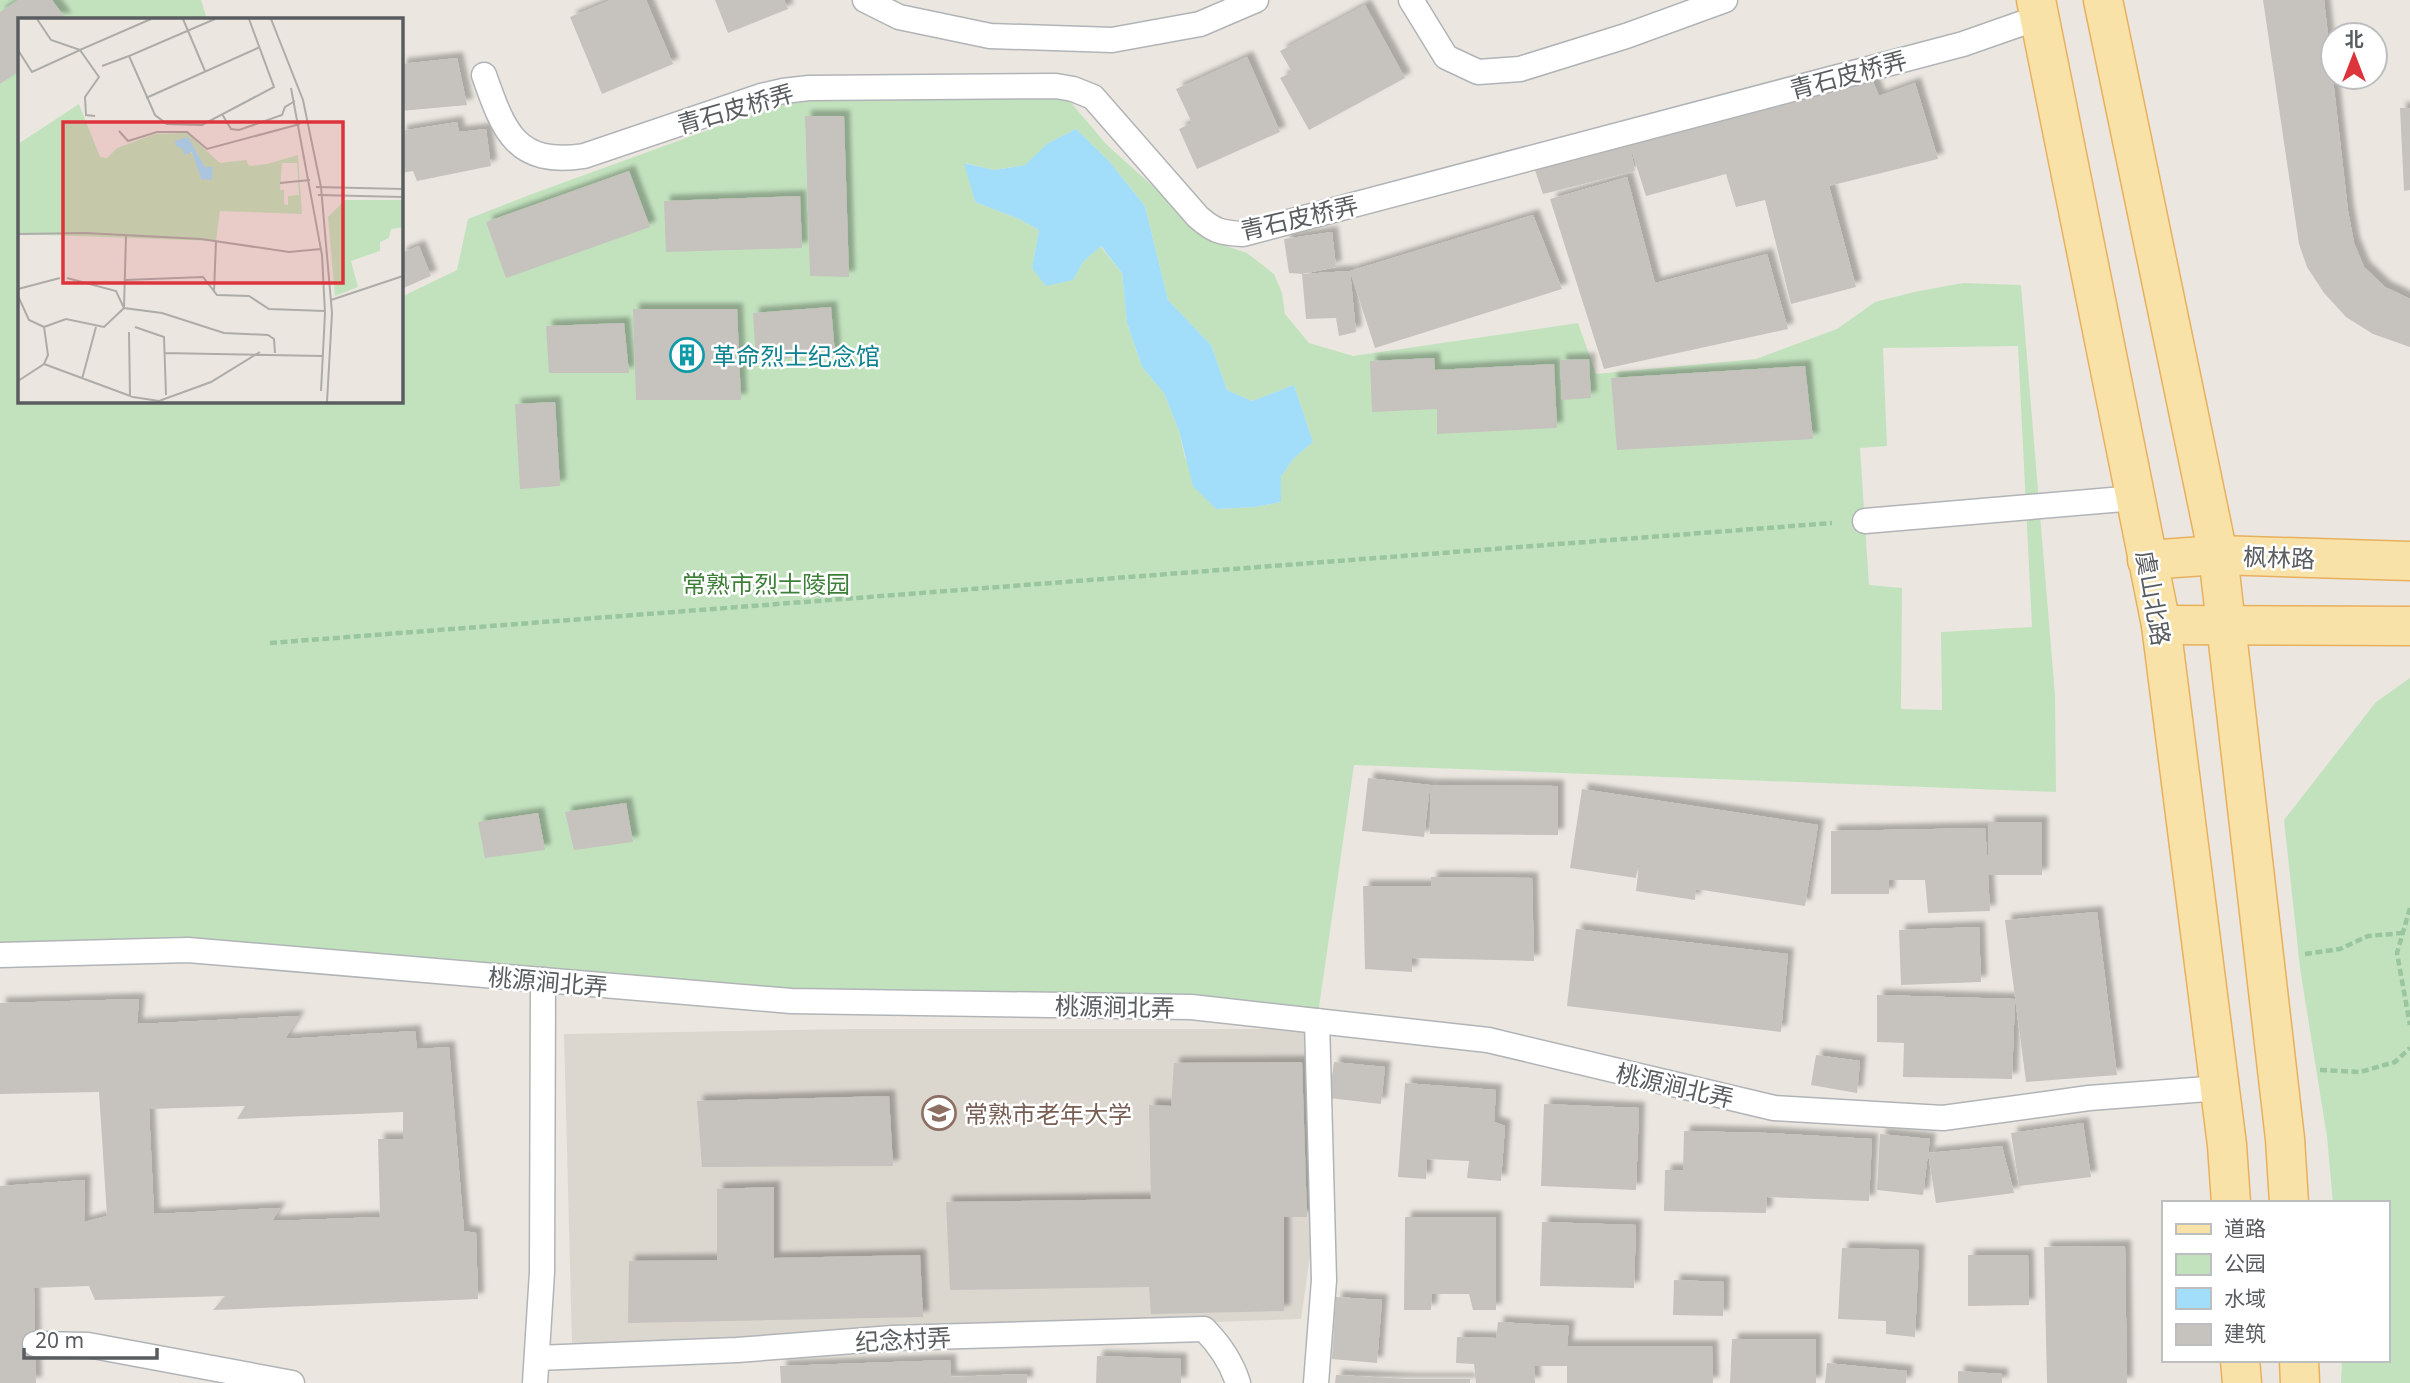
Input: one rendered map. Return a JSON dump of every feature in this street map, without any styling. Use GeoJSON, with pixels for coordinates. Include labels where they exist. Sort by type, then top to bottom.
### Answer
{"type":"FeatureCollection","features":[{"type":"Feature","properties":{"kind":"main road"},"geometry":{"type":"LineString","coordinates":[[2103,0],[2218,555],[2285,1139],[2289,1201]]}},
{"type":"Feature","properties":{"kind":"main road","name":"虞山北路"},"geometry":{"type":"LineString","coordinates":[[2038,9],[2161,625],[2227,1145],[2231,1201]]}},
{"type":"Feature","properties":{"kind":"main road","name":"枫林路"},"geometry":{"type":"LineString","coordinates":[[2147,560],[2218,555],[2410,561]]}},
{"type":"Feature","properties":{"kind":"main road"},"geometry":{"type":"LineString","coordinates":[[2161,625],[2410,626]]}},
{"type":"Feature","properties":{"kind":"main road"},"geometry":{"type":"LineString","coordinates":[[2240,1362],[2242,1383]]}},
{"type":"Feature","properties":{"kind":"main road"},"geometry":{"type":"LineString","coordinates":[[2299,1362],[2300,1383]]}},
{"type":"Feature","properties":{"kind":"lane"},"geometry":{"type":"LineString","coordinates":[[865,0],[899,17],[990,36],[1112,40],[1200,24],[1256,0]]}},
{"type":"Feature","properties":{"kind":"lane"},"geometry":{"type":"LineString","coordinates":[[1411,0],[1446,57],[1478,72],[1520,69],[1626,36],[1725,0]]}},
{"type":"Feature","properties":{"kind":"lane","name":"青石皮桥弄"},"geometry":{"type":"LineString","coordinates":[[484,75],[508,131],[522,147],[535,154],[559,160],[584,156],[761,96],[796,90],[1056,86],[1073,89],[1093,97],[1198,217],[1212,229],[1243,234],[1963,44],[2038,9]]}},
{"type":"Feature","properties":{"kind":"lane"},"geometry":{"type":"LineString","coordinates":[[1865,521],[2135,498]]}},
{"type":"Feature","properties":{"kind":"lane","name":"桃源涧北弄"},"geometry":{"type":"LineString","coordinates":[[0,955],[188,950],[791,1001],[1191,1007],[1488,1040],[1774,1108],[1943,1118],[2089,1098],[2220,1088]]}},
{"type":"Feature","properties":{"kind":"lane"},"geometry":{"type":"LineString","coordinates":[[535,1383],[542,1272],[543,980]]}},
{"type":"Feature","properties":{"kind":"lane"},"geometry":{"type":"LineString","coordinates":[[1316,1383],[1324,1280],[1317,1021]]}},
{"type":"Feature","properties":{"kind":"lane","name":"纪念村弄"},"geometry":{"type":"LineString","coordinates":[[537,1358],[737,1350],[893,1338],[1204,1329],[1232,1364],[1238,1383]]}},
{"type":"Feature","properties":{"kind":"lane"},"geometry":{"type":"LineString","coordinates":[[35,1344],[88,1345],[292,1383]]}},
{"type":"Feature","properties":{"kind":"path"},"geometry":{"type":"LineString","coordinates":[[270,643],[1865,521]]}},
{"type":"Feature","properties":{"kind":"path"},"geometry":{"type":"LineString","coordinates":[[2410,908],[2397,953],[2410,1025]]}},
{"type":"Feature","properties":{"kind":"path"},"geometry":{"type":"LineString","coordinates":[[2264,958],[2340,949],[2368,936],[2403,933]]}},
{"type":"Feature","properties":{"kind":"path"},"geometry":{"type":"LineString","coordinates":[[2277,1069],[2360,1072],[2395,1062],[2410,1048]]}},
{"type":"Feature","properties":{"kind":"shaded area","name":"常熟市老年大学"},"geometry":{"type":"Polygon","coordinates":[[[854,1029],[1307,1029],[1314,1192],[1310,1256],[1301,1319],[572,1344],[564,1034],[854,1029]]]}},
{"type":"Feature","properties":{"kind":"green space","name":"常熟市烈士陵园"},"geometry":{"type":"Polygon","coordinates":[[[0,0],[201,0],[207,18],[18,18],[18,402],[402,402],[402,297],[457,270],[468,219],[791,100],[1067,98],[1107,145],[1197,226],[1223,245],[1247,253],[1274,274],[1282,293],[1285,314],[1309,343],[1353,356],[1578,323],[1596,374],[1756,359],[1837,329],[1875,302],[1963,283],[2021,285],[2055,695],[2056,792],[1354,765],[1317,1021],[543,980],[188,950],[0,955],[0,0]],[[1076,129],[1048,143],[1026,165],[994,170],[965,163],[975,202],[1039,230],[1032,268],[1073,280],[1083,262],[1100,246],[1122,273],[1127,323],[1142,367],[1164,393],[1179,431],[1185,458],[1216,509],[1255,507],[1281,502],[1281,477],[1294,458],[1313,442],[1294,385],[1252,401],[1227,390],[1211,345],[1168,300],[1145,206],[1109,161],[1076,129]],[[2018,346],[1883,348],[1887,446],[1860,448],[1869,585],[1902,588],[1901,709],[1942,710],[1941,632],[2032,627],[2018,346]]]}},
{"type":"Feature","properties":{"kind":"green space"},"geometry":{"type":"Polygon","coordinates":[[[2410,678],[2410,1383],[2341,1383],[2342,1362],[2389,1362],[2389,1201],[2333,1201],[2327,1137],[2300,968],[2284,820],[2376,702],[2410,678]]]}},
{"type":"Feature","properties":{"kind":"water"},"geometry":{"type":"Polygon","coordinates":[[[1076,129],[1109,161],[1145,206],[1168,300],[1211,345],[1227,390],[1252,401],[1294,385],[1313,442],[1294,458],[1281,477],[1281,502],[1255,507],[1216,509],[1193,486],[1179,431],[1164,393],[1142,367],[1127,323],[1122,273],[1101,246],[1083,262],[1073,280],[1046,286],[1032,268],[1039,230],[975,202],[964,163],[994,170],[1025,165],[1048,143],[1076,129]]]}},
{"type":"Feature","properties":{"kind":"building"},"geometry":{"type":"Polygon","coordinates":[[[18,0],[52,0],[65,18],[18,18],[18,72],[0,84],[0,12],[18,0]]]}},
{"type":"Feature","properties":{"kind":"building"},"geometry":{"type":"Polygon","coordinates":[[[611,0],[646,0],[673,64],[602,94],[570,17],[611,0]]]}},
{"type":"Feature","properties":{"kind":"building"},"geometry":{"type":"Polygon","coordinates":[[[715,0],[784,0],[788,9],[728,33],[715,0]]]}},
{"type":"Feature","properties":{"kind":"building"},"geometry":{"type":"Polygon","coordinates":[[[2263,0],[2324,0],[2326,21],[2319,21],[2319,91],[2334,91],[2354,243],[2364,267],[2385,287],[2410,299],[2410,347],[2373,334],[2346,317],[2324,293],[2307,267],[2299,244],[2263,0]]]}},
{"type":"Feature","properties":{"kind":"building"},"geometry":{"type":"Polygon","coordinates":[[[1365,5],[1405,78],[1309,130],[1280,78],[1292,72],[1280,51],[1365,5]]]}},
{"type":"Feature","properties":{"kind":"building"},"geometry":{"type":"Polygon","coordinates":[[[1247,57],[1280,132],[1197,169],[1179,129],[1192,123],[1176,89],[1247,57]]]}},
{"type":"Feature","properties":{"kind":"building"},"geometry":{"type":"Polygon","coordinates":[[[457,58],[467,105],[402,111],[402,64],[457,58]]]}},
{"type":"Feature","properties":{"kind":"building"},"geometry":{"type":"Polygon","coordinates":[[[1872,79],[1879,96],[1915,83],[1938,159],[1829,186],[1856,287],[1791,304],[1765,200],[1736,207],[1726,174],[1646,196],[1630,146],[1635,171],[1543,194],[1535,170],[1872,79]]]}},
{"type":"Feature","properties":{"kind":"building"},"geometry":{"type":"Polygon","coordinates":[[[2400,108],[2410,108],[2410,190],[2404,191],[2400,108]]]}},
{"type":"Feature","properties":{"kind":"building"},"geometry":{"type":"Polygon","coordinates":[[[805,116],[844,116],[849,277],[810,276],[805,116]]]}},
{"type":"Feature","properties":{"kind":"building"},"geometry":{"type":"Polygon","coordinates":[[[457,122],[459,132],[486,129],[491,166],[417,181],[413,171],[402,173],[402,131],[457,122]]]}},
{"type":"Feature","properties":{"kind":"building"},"geometry":{"type":"Polygon","coordinates":[[[629,171],[650,227],[506,278],[486,222],[629,171]]]}},
{"type":"Feature","properties":{"kind":"building"},"geometry":{"type":"Polygon","coordinates":[[[1627,177],[1655,283],[1767,254],[1788,329],[1604,369],[1550,199],[1627,177]]]}},
{"type":"Feature","properties":{"kind":"building"},"geometry":{"type":"Polygon","coordinates":[[[800,196],[802,248],[666,252],[664,201],[800,196]]]}},
{"type":"Feature","properties":{"kind":"building"},"geometry":{"type":"Polygon","coordinates":[[[1533,215],[1562,289],[1375,348],[1350,271],[1533,215]]]}},
{"type":"Feature","properties":{"kind":"building"},"geometry":{"type":"Polygon","coordinates":[[[1332,232],[1336,267],[1302,274],[1289,273],[1284,239],[1332,232]]]}},
{"type":"Feature","properties":{"kind":"building"},"geometry":{"type":"Polygon","coordinates":[[[419,246],[431,276],[402,289],[402,253],[419,246]]]}},
{"type":"Feature","properties":{"kind":"building"},"geometry":{"type":"Polygon","coordinates":[[[1350,271],[1356,332],[1339,336],[1336,318],[1306,319],[1302,274],[1350,271]]]}},
{"type":"Feature","properties":{"kind":"building"},"geometry":{"type":"Polygon","coordinates":[[[831,307],[835,354],[756,361],[753,313],[831,307]]]}},
{"type":"Feature","properties":{"kind":"building","name":"革命烈士纪念馆"},"geometry":{"type":"Polygon","coordinates":[[[633,309],[737,309],[741,400],[636,400],[633,309]]]}},
{"type":"Feature","properties":{"kind":"building"},"geometry":{"type":"Polygon","coordinates":[[[624,323],[629,373],[549,373],[546,326],[624,323]]]}},
{"type":"Feature","properties":{"kind":"building"},"geometry":{"type":"Polygon","coordinates":[[[1434,358],[1435,370],[1554,364],[1557,428],[1437,434],[1437,409],[1372,412],[1370,361],[1434,358]]]}},
{"type":"Feature","properties":{"kind":"building"},"geometry":{"type":"Polygon","coordinates":[[[1589,359],[1591,398],[1562,400],[1560,360],[1589,359]]]}},
{"type":"Feature","properties":{"kind":"building"},"geometry":{"type":"Polygon","coordinates":[[[1805,366],[1813,439],[1617,450],[1611,378],[1805,366]]]}},
{"type":"Feature","properties":{"kind":"building"},"geometry":{"type":"Polygon","coordinates":[[[555,402],[560,486],[520,489],[515,404],[555,402]]]}},
{"type":"Feature","properties":{"kind":"building"},"geometry":{"type":"Polygon","coordinates":[[[1368,778],[1430,785],[1424,837],[1362,831],[1368,778]]]}},
{"type":"Feature","properties":{"kind":"building"},"geometry":{"type":"Polygon","coordinates":[[[1430,785],[1558,786],[1558,835],[1430,834],[1430,785]]]}},
{"type":"Feature","properties":{"kind":"building"},"geometry":{"type":"Polygon","coordinates":[[[1582,789],[1818,825],[1805,906],[1696,889],[1695,900],[1636,891],[1642,841],[1636,878],[1570,868],[1582,789]]]}},
{"type":"Feature","properties":{"kind":"building"},"geometry":{"type":"Polygon","coordinates":[[[626,803],[633,842],[574,850],[565,812],[626,803]]]}},
{"type":"Feature","properties":{"kind":"building"},"geometry":{"type":"Polygon","coordinates":[[[538,813],[545,850],[485,858],[478,822],[538,813]]]}},
{"type":"Feature","properties":{"kind":"building"},"geometry":{"type":"Polygon","coordinates":[[[1988,822],[2042,822],[2042,875],[1988,875],[1990,911],[1928,913],[1925,880],[1889,880],[1889,894],[1831,894],[1831,831],[1985,828],[1988,867],[1988,822]]]}},
{"type":"Feature","properties":{"kind":"building"},"geometry":{"type":"Polygon","coordinates":[[[1431,877],[1532,878],[1534,961],[1412,958],[1412,972],[1365,969],[1363,886],[1431,886],[1431,877]]]}},
{"type":"Feature","properties":{"kind":"building"},"geometry":{"type":"Polygon","coordinates":[[[2097,912],[2117,1075],[2026,1082],[2005,920],[2097,912]]]}},
{"type":"Feature","properties":{"kind":"building"},"geometry":{"type":"Polygon","coordinates":[[[1979,927],[1981,982],[1901,985],[1899,930],[1979,927]]]}},
{"type":"Feature","properties":{"kind":"building"},"geometry":{"type":"Polygon","coordinates":[[[1576,929],[1788,954],[1781,1032],[1567,1006],[1576,929]]]}},
{"type":"Feature","properties":{"kind":"building"},"geometry":{"type":"Polygon","coordinates":[[[1877,995],[2015,999],[2012,1079],[1903,1077],[1904,1043],[1877,1042],[1877,995]]]}},
{"type":"Feature","properties":{"kind":"building"},"geometry":{"type":"Polygon","coordinates":[[[139,999],[137,1024],[299,1016],[285,1039],[415,1031],[417,1049],[449,1047],[464,1231],[476,1233],[478,1299],[213,1310],[225,1296],[95,1300],[89,1286],[34,1288],[36,1383],[0,1383],[0,1186],[85,1180],[84,1222],[107,1216],[99,1092],[0,1094],[0,1003],[139,999]],[[245,1106],[149,1109],[154,1214],[280,1208],[272,1221],[380,1217],[378,1139],[403,1139],[403,1112],[237,1119],[245,1106]]]}},
{"type":"Feature","properties":{"kind":"building"},"geometry":{"type":"Polygon","coordinates":[[[1816,1055],[1860,1061],[1857,1093],[1811,1085],[1816,1055]]]}},
{"type":"Feature","properties":{"kind":"building"},"geometry":{"type":"Polygon","coordinates":[[[1302,1062],[1307,1217],[1284,1217],[1284,1311],[1151,1314],[1149,1287],[950,1290],[946,1202],[1151,1199],[1149,1105],[1171,1106],[1174,1063],[1302,1062]]]}},
{"type":"Feature","properties":{"kind":"building"},"geometry":{"type":"Polygon","coordinates":[[[1334,1062],[1385,1067],[1381,1104],[1329,1098],[1334,1062]]]}},
{"type":"Feature","properties":{"kind":"building"},"geometry":{"type":"Polygon","coordinates":[[[1405,1083],[1496,1090],[1494,1122],[1505,1126],[1501,1181],[1467,1178],[1469,1161],[1427,1159],[1426,1179],[1398,1177],[1405,1083]]]}},
{"type":"Feature","properties":{"kind":"building"},"geometry":{"type":"Polygon","coordinates":[[[889,1096],[893,1166],[702,1167],[697,1101],[889,1096]]]}},
{"type":"Feature","properties":{"kind":"building"},"geometry":{"type":"Polygon","coordinates":[[[1544,1104],[1639,1108],[1636,1190],[1541,1186],[1544,1104]]]}},
{"type":"Feature","properties":{"kind":"building"},"geometry":{"type":"Polygon","coordinates":[[[2083,1123],[2091,1177],[2019,1186],[2011,1133],[2083,1123]]]}},
{"type":"Feature","properties":{"kind":"building"},"geometry":{"type":"Polygon","coordinates":[[[1684,1131],[1872,1139],[1869,1201],[1767,1197],[1766,1213],[1664,1211],[1665,1170],[1683,1170],[1684,1131]]]}},
{"type":"Feature","properties":{"kind":"building"},"geometry":{"type":"Polygon","coordinates":[[[1880,1134],[1930,1139],[1923,1195],[1877,1190],[1880,1134]]]}},
{"type":"Feature","properties":{"kind":"building"},"geometry":{"type":"Polygon","coordinates":[[[2002,1146],[2014,1193],[1936,1203],[1928,1153],[2002,1146]]]}},
{"type":"Feature","properties":{"kind":"building"},"geometry":{"type":"Polygon","coordinates":[[[774,1187],[774,1258],[920,1255],[923,1317],[628,1323],[629,1261],[717,1260],[717,1189],[774,1187]]]}},
{"type":"Feature","properties":{"kind":"building"},"geometry":{"type":"Polygon","coordinates":[[[1405,1217],[1496,1217],[1496,1310],[1473,1310],[1469,1294],[1432,1294],[1431,1310],[1404,1310],[1405,1217]]]}},
{"type":"Feature","properties":{"kind":"building"},"geometry":{"type":"Polygon","coordinates":[[[1542,1222],[1636,1225],[1634,1288],[1540,1286],[1542,1222]]]}},
{"type":"Feature","properties":{"kind":"building"},"geometry":{"type":"Polygon","coordinates":[[[2125,1246],[2127,1383],[2047,1383],[2044,1247],[2125,1246]]]}},
{"type":"Feature","properties":{"kind":"building"},"geometry":{"type":"Polygon","coordinates":[[[1842,1248],[1919,1250],[1915,1337],[1886,1334],[1886,1321],[1838,1319],[1842,1248]]]}},
{"type":"Feature","properties":{"kind":"building"},"geometry":{"type":"Polygon","coordinates":[[[1968,1255],[2028,1255],[2029,1305],[1968,1306],[1968,1255]]]}},
{"type":"Feature","properties":{"kind":"building"},"geometry":{"type":"Polygon","coordinates":[[[1674,1280],[1724,1282],[1723,1316],[1673,1315],[1674,1280]]]}},
{"type":"Feature","properties":{"kind":"building"},"geometry":{"type":"Polygon","coordinates":[[[1336,1297],[1382,1300],[1377,1363],[1332,1359],[1336,1297]]]}},
{"type":"Feature","properties":{"kind":"building"},"geometry":{"type":"Polygon","coordinates":[[[1498,1322],[1569,1326],[1567,1346],[1712,1346],[1713,1383],[1567,1383],[1567,1366],[1534,1366],[1535,1383],[1476,1383],[1474,1364],[1456,1363],[1457,1337],[1496,1338],[1498,1322]]]}},
{"type":"Feature","properties":{"kind":"building"},"geometry":{"type":"Polygon","coordinates":[[[1732,1339],[1816,1339],[1816,1383],[1730,1383],[1732,1339]]]}},
{"type":"Feature","properties":{"kind":"building"},"geometry":{"type":"Polygon","coordinates":[[[1097,1356],[1181,1359],[1181,1383],[1096,1383],[1097,1356]]]}},
{"type":"Feature","properties":{"kind":"building"},"geometry":{"type":"Polygon","coordinates":[[[950,1360],[951,1377],[1027,1374],[1027,1383],[781,1383],[780,1366],[950,1360]]]}},
{"type":"Feature","properties":{"kind":"building"},"geometry":{"type":"Polygon","coordinates":[[[1827,1363],[1907,1371],[1906,1383],[1825,1383],[1827,1363]]]}},
{"type":"Feature","properties":{"kind":"building"},"geometry":{"type":"Polygon","coordinates":[[[1958,1371],[2002,1374],[2002,1383],[1958,1383],[1958,1371]]]}},
{"type":"Feature","properties":{"kind":"building"},"geometry":{"type":"Polygon","coordinates":[[[1336,1375],[1470,1379],[1470,1383],[1335,1383],[1336,1375]]]}},
{"type":"Feature","properties":{"kind":"place","name":"革命烈士纪念馆"},"geometry":{"type":"Point","coordinates":[687,355]}},
{"type":"Feature","properties":{"kind":"place","name":"常熟市老年大学"},"geometry":{"type":"Point","coordinates":[939,1113]}}]}
